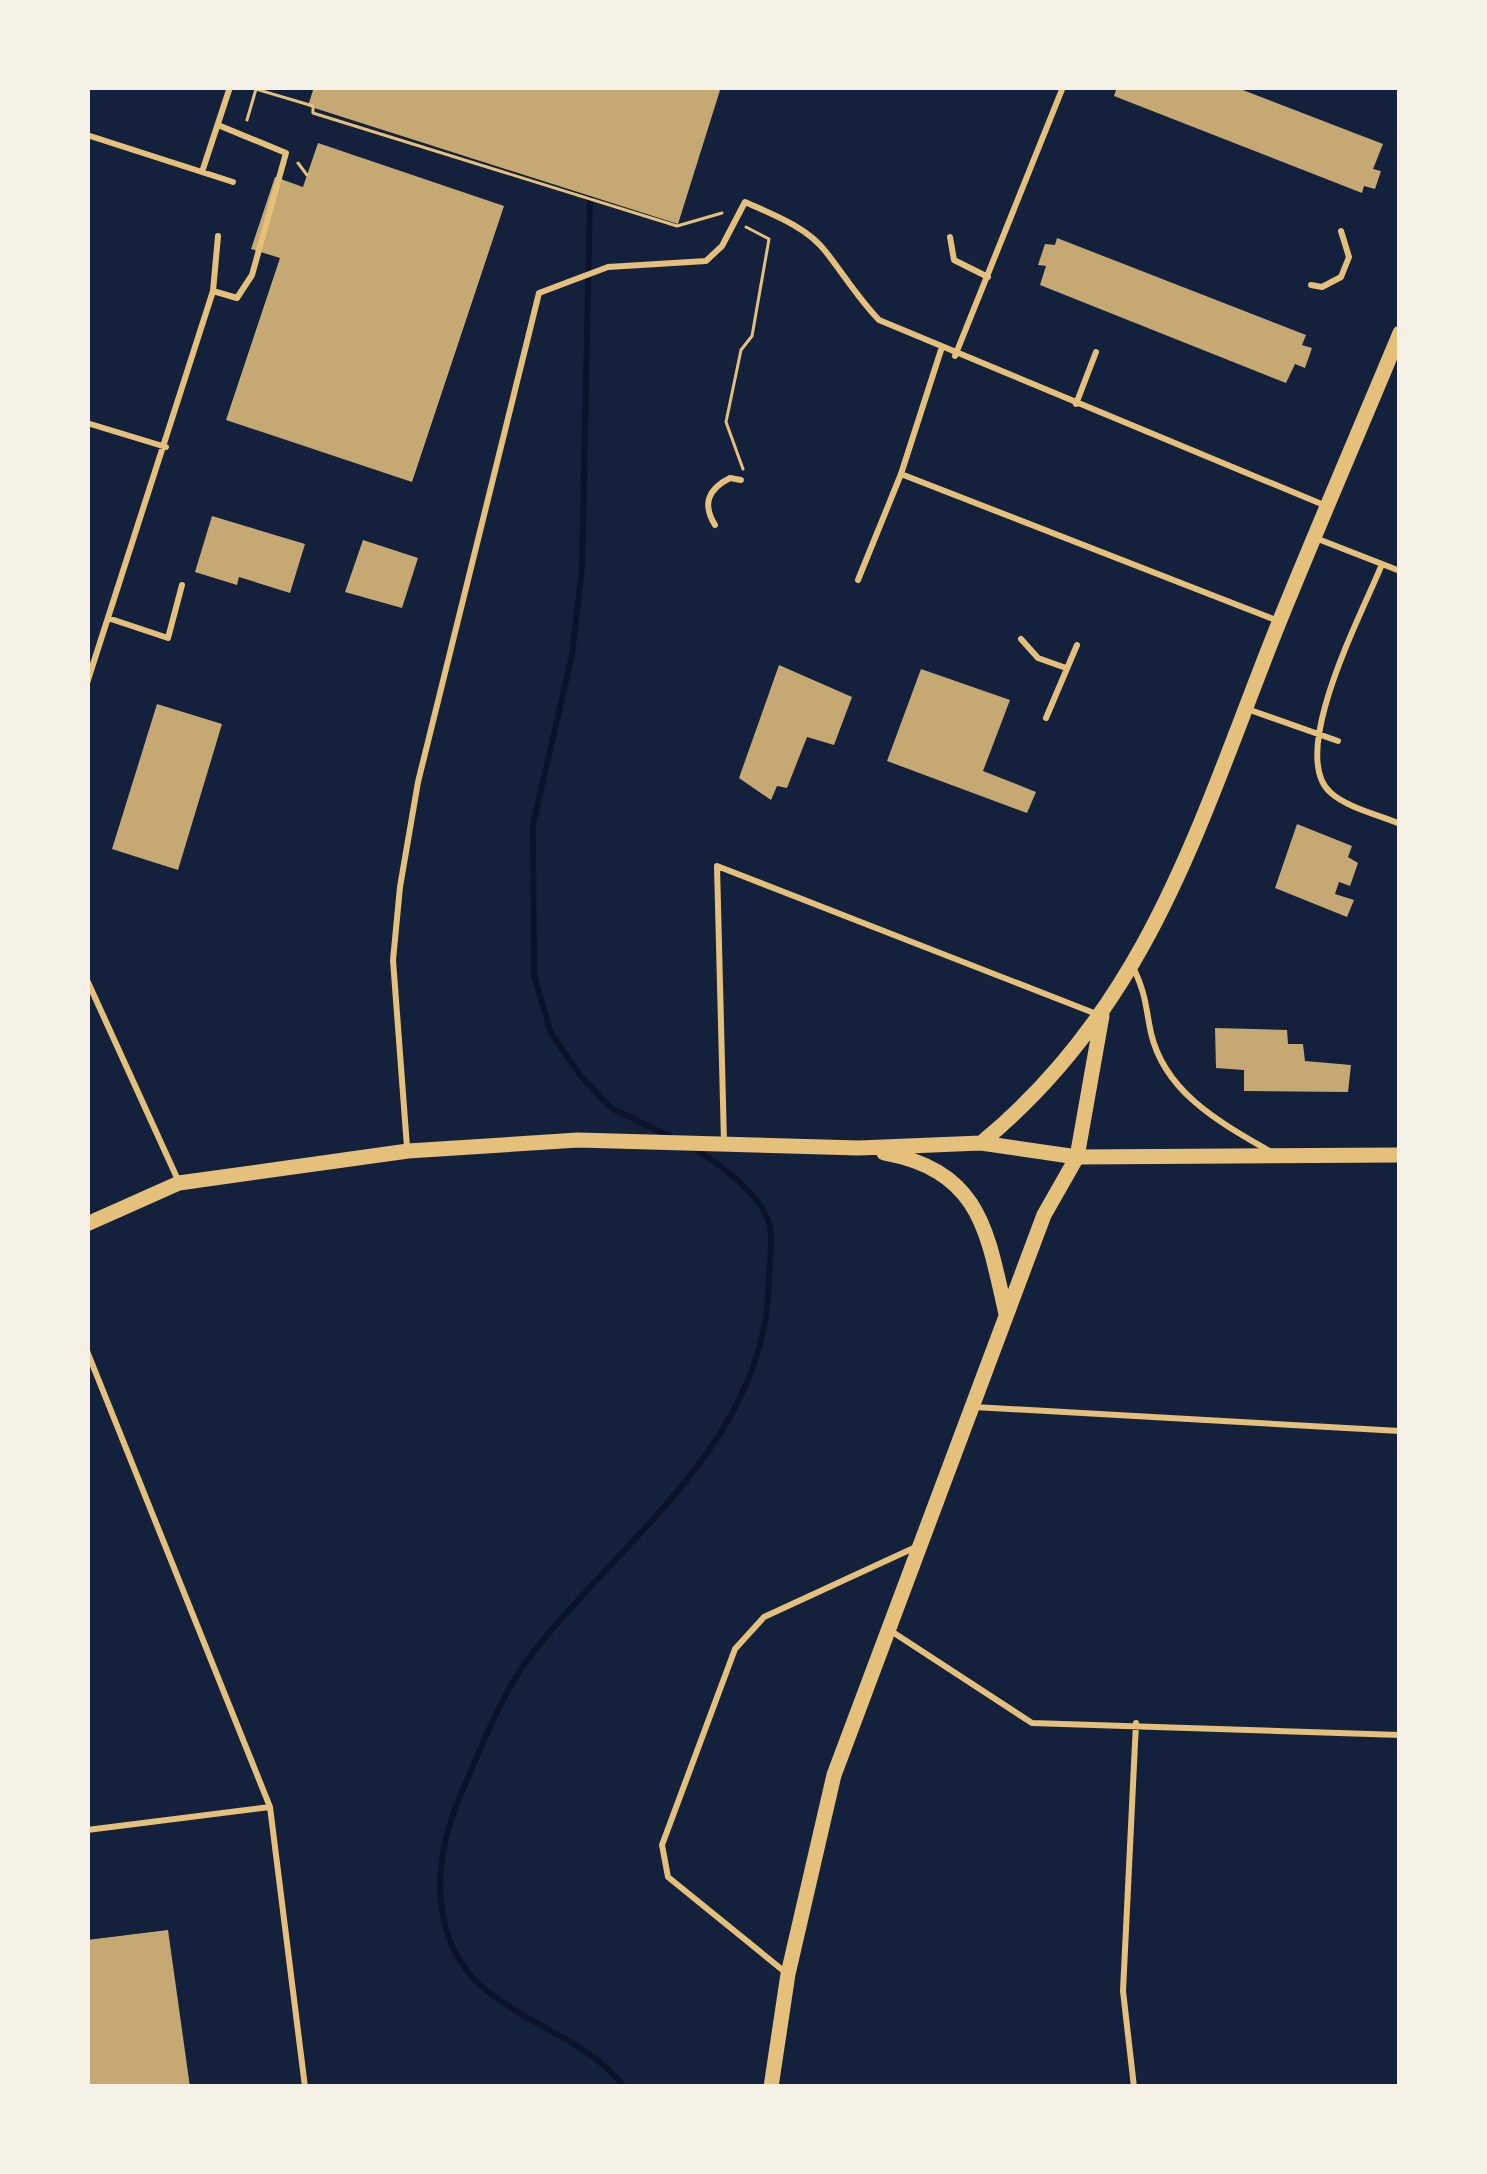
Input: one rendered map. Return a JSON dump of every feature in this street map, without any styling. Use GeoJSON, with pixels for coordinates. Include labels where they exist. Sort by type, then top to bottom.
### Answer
{"type":"FeatureCollection","features":[{"type":"Feature","properties":{"kind":"street"},"geometry":{"type":"LineString","coordinates":[[981,1143],[1033,1100],[1102,1016],[1134,969],[1185,872],[1280,621],[1400,333]]}},
{"type":"Feature","properties":{"kind":"street"},"geometry":{"type":"LineString","coordinates":[[771,2087],[788,1974],[834,1775],[887,1629],[926,1542],[1044,1215],[1077,1157],[1102,1016]]}},
{"type":"Feature","properties":{"kind":"street"},"geometry":{"type":"LineString","coordinates":[[87,1224],[179,1183],[408,1150],[578,1140],[859,1148],[981,1143],[1077,1157],[1400,1155]]}},
{"type":"Feature","properties":{"kind":"street"},"geometry":{"type":"LineString","coordinates":[[859,1148],[915,1159],[960,1187],[979,1209],[1007,1317]]}},
{"type":"Feature","properties":{"kind":"lane"},"geometry":{"type":"LineString","coordinates":[[202,172],[230,87]]}},
{"type":"Feature","properties":{"kind":"lane"},"geometry":{"type":"LineString","coordinates":[[955,356],[1063,87]]}},
{"type":"Feature","properties":{"kind":"lane"},"geometry":{"type":"LineString","coordinates":[[213,291],[237,298],[253,275],[286,153],[218,125]]}},
{"type":"Feature","properties":{"kind":"lane"},"geometry":{"type":"LineString","coordinates":[[87,135],[233,182]]}},
{"type":"Feature","properties":{"kind":"lane"},"geometry":{"type":"LineString","coordinates":[[408,1150],[392,960],[400,887],[418,782],[539,293],[608,267],[706,261],[722,246],[745,202],[789,222],[824,249],[846,286],[879,320],[955,356],[1328,506]]}},
{"type":"Feature","properties":{"kind":"lane"},"geometry":{"type":"LineString","coordinates":[[1311,285],[1322,287],[1341,277],[1348,257],[1341,231]]}},
{"type":"Feature","properties":{"kind":"lane"},"geometry":{"type":"LineString","coordinates":[[87,683],[213,291],[218,236]]}},
{"type":"Feature","properties":{"kind":"lane"},"geometry":{"type":"LineString","coordinates":[[950,237],[954,260],[988,277]]}},
{"type":"Feature","properties":{"kind":"lane"},"geometry":{"type":"LineString","coordinates":[[858,580],[902,474],[941,350]]}},
{"type":"Feature","properties":{"kind":"lane"},"geometry":{"type":"LineString","coordinates":[[1076,404],[1096,352]]}},
{"type":"Feature","properties":{"kind":"lane"},"geometry":{"type":"LineString","coordinates":[[87,423],[166,447]]}},
{"type":"Feature","properties":{"kind":"lane"},"geometry":{"type":"LineString","coordinates":[[902,474],[1280,621]]}},
{"type":"Feature","properties":{"kind":"lane"},"geometry":{"type":"LineString","coordinates":[[716,525],[706,506],[709,496],[730,478],[745,482]]}},
{"type":"Feature","properties":{"kind":"lane"},"geometry":{"type":"LineString","coordinates":[[1314,538],[1400,571]]}},
{"type":"Feature","properties":{"kind":"lane"},"geometry":{"type":"LineString","coordinates":[[1382,564],[1314,735],[1321,780],[1330,793],[1400,824]]}},
{"type":"Feature","properties":{"kind":"lane"},"geometry":{"type":"LineString","coordinates":[[108,618],[168,638],[182,585]]}},
{"type":"Feature","properties":{"kind":"lane"},"geometry":{"type":"LineString","coordinates":[[1021,639],[1038,658],[1067,668]]}},
{"type":"Feature","properties":{"kind":"lane"},"geometry":{"type":"LineString","coordinates":[[1046,718],[1077,645]]}},
{"type":"Feature","properties":{"kind":"lane"},"geometry":{"type":"LineString","coordinates":[[1247,709],[1338,741]]}},
{"type":"Feature","properties":{"kind":"lane"},"geometry":{"type":"LineString","coordinates":[[724,1142],[717,866],[1102,1016]]}},
{"type":"Feature","properties":{"kind":"lane"},"geometry":{"type":"LineString","coordinates":[[1134,969],[1150,1005],[1150,1031],[1169,1074],[1205,1112],[1274,1154]]}},
{"type":"Feature","properties":{"kind":"lane"},"geometry":{"type":"LineString","coordinates":[[87,980],[179,1183]]}},
{"type":"Feature","properties":{"kind":"lane"},"geometry":{"type":"LineString","coordinates":[[87,1351],[270,1807],[305,2087]]}},
{"type":"Feature","properties":{"kind":"lane"},"geometry":{"type":"LineString","coordinates":[[974,1407],[1400,1431]]}},
{"type":"Feature","properties":{"kind":"lane"},"geometry":{"type":"LineString","coordinates":[[788,1974],[668,1877],[662,1845],[735,1649],[764,1617],[926,1542]]}},
{"type":"Feature","properties":{"kind":"lane"},"geometry":{"type":"LineString","coordinates":[[887,1629],[1032,1723],[1136,1723],[1400,1736]]}},
{"type":"Feature","properties":{"kind":"lane"},"geometry":{"type":"LineString","coordinates":[[1134,2087],[1123,1991],[1136,1723]]}},
{"type":"Feature","properties":{"kind":"lane"},"geometry":{"type":"LineString","coordinates":[[87,1830],[270,1807]]}},
{"type":"Feature","properties":{"kind":"path"},"geometry":{"type":"LineString","coordinates":[[249,87],[313,106],[313,112],[677,226],[720,212],[769,239],[752,336],[741,350],[726,422],[745,482]]}},
{"type":"Feature","properties":{"kind":"building"},"geometry":{"type":"Polygon","coordinates":[[[314,87],[721,87],[678,224],[308,106],[314,87]]]}},
{"type":"Feature","properties":{"kind":"building"},"geometry":{"type":"Polygon","coordinates":[[[1117,87],[1235,87],[1383,144],[1373,169],[1381,171],[1375,189],[1364,186],[1362,193],[1114,96],[1117,87]]]}},
{"type":"Feature","properties":{"kind":"building"},"geometry":{"type":"Polygon","coordinates":[[[318,143],[504,206],[412,482],[226,420],[280,258],[251,249],[275,177],[303,187],[318,143]]]}},
{"type":"Feature","properties":{"kind":"building"},"geometry":{"type":"Polygon","coordinates":[[[1057,238],[1306,335],[1302,345],[1312,348],[1305,368],[1295,364],[1286,383],[1040,285],[1046,266],[1038,265],[1045,244],[1055,245],[1057,238]]]}},
{"type":"Feature","properties":{"kind":"building"},"geometry":{"type":"Polygon","coordinates":[[[212,516],[305,544],[290,593],[239,577],[237,585],[195,572],[212,516]]]}},
{"type":"Feature","properties":{"kind":"building"},"geometry":{"type":"Polygon","coordinates":[[[363,540],[418,558],[402,608],[345,592],[363,540]]]}},
{"type":"Feature","properties":{"kind":"building"},"geometry":{"type":"Polygon","coordinates":[[[779,665],[852,697],[834,745],[807,737],[787,788],[777,786],[771,800],[739,778],[779,665]]]}},
{"type":"Feature","properties":{"kind":"building"},"geometry":{"type":"Polygon","coordinates":[[[921,669],[1010,700],[983,771],[1036,792],[1027,813],[887,761],[921,669]]]}},
{"type":"Feature","properties":{"kind":"building"},"geometry":{"type":"Polygon","coordinates":[[[157,704],[222,724],[178,870],[112,849],[157,704]]]}},
{"type":"Feature","properties":{"kind":"building"},"geometry":{"type":"Polygon","coordinates":[[[1297,824],[1352,846],[1348,857],[1358,863],[1350,886],[1339,882],[1335,894],[1354,900],[1347,917],[1275,888],[1297,824]]]}},
{"type":"Feature","properties":{"kind":"building"},"geometry":{"type":"Polygon","coordinates":[[[1215,1028],[1287,1030],[1288,1044],[1303,1044],[1305,1061],[1351,1065],[1348,1092],[1244,1091],[1244,1070],[1216,1068],[1215,1028]]]}},
{"type":"Feature","properties":{"kind":"building"},"geometry":{"type":"Polygon","coordinates":[[[168,1930],[190,2087],[87,2087],[87,1940],[168,1930]]]}},
{"type":"Feature","properties":{"kind":"waterway"},"geometry":{"type":"LineString","coordinates":[[590,198],[582,568],[572,655],[533,825],[534,975],[551,1033],[580,1075],[611,1108],[671,1137]]}},
{"type":"Feature","properties":{"kind":"waterway"},"geometry":{"type":"LineString","coordinates":[[624,2087],[581,2048],[504,2004],[463,1965],[443,1918],[440,1877],[459,1799],[514,1681],[570,1609],[685,1482],[745,1388],[762,1336],[770,1230],[765,1212],[748,1191],[693,1148]]}}]}
